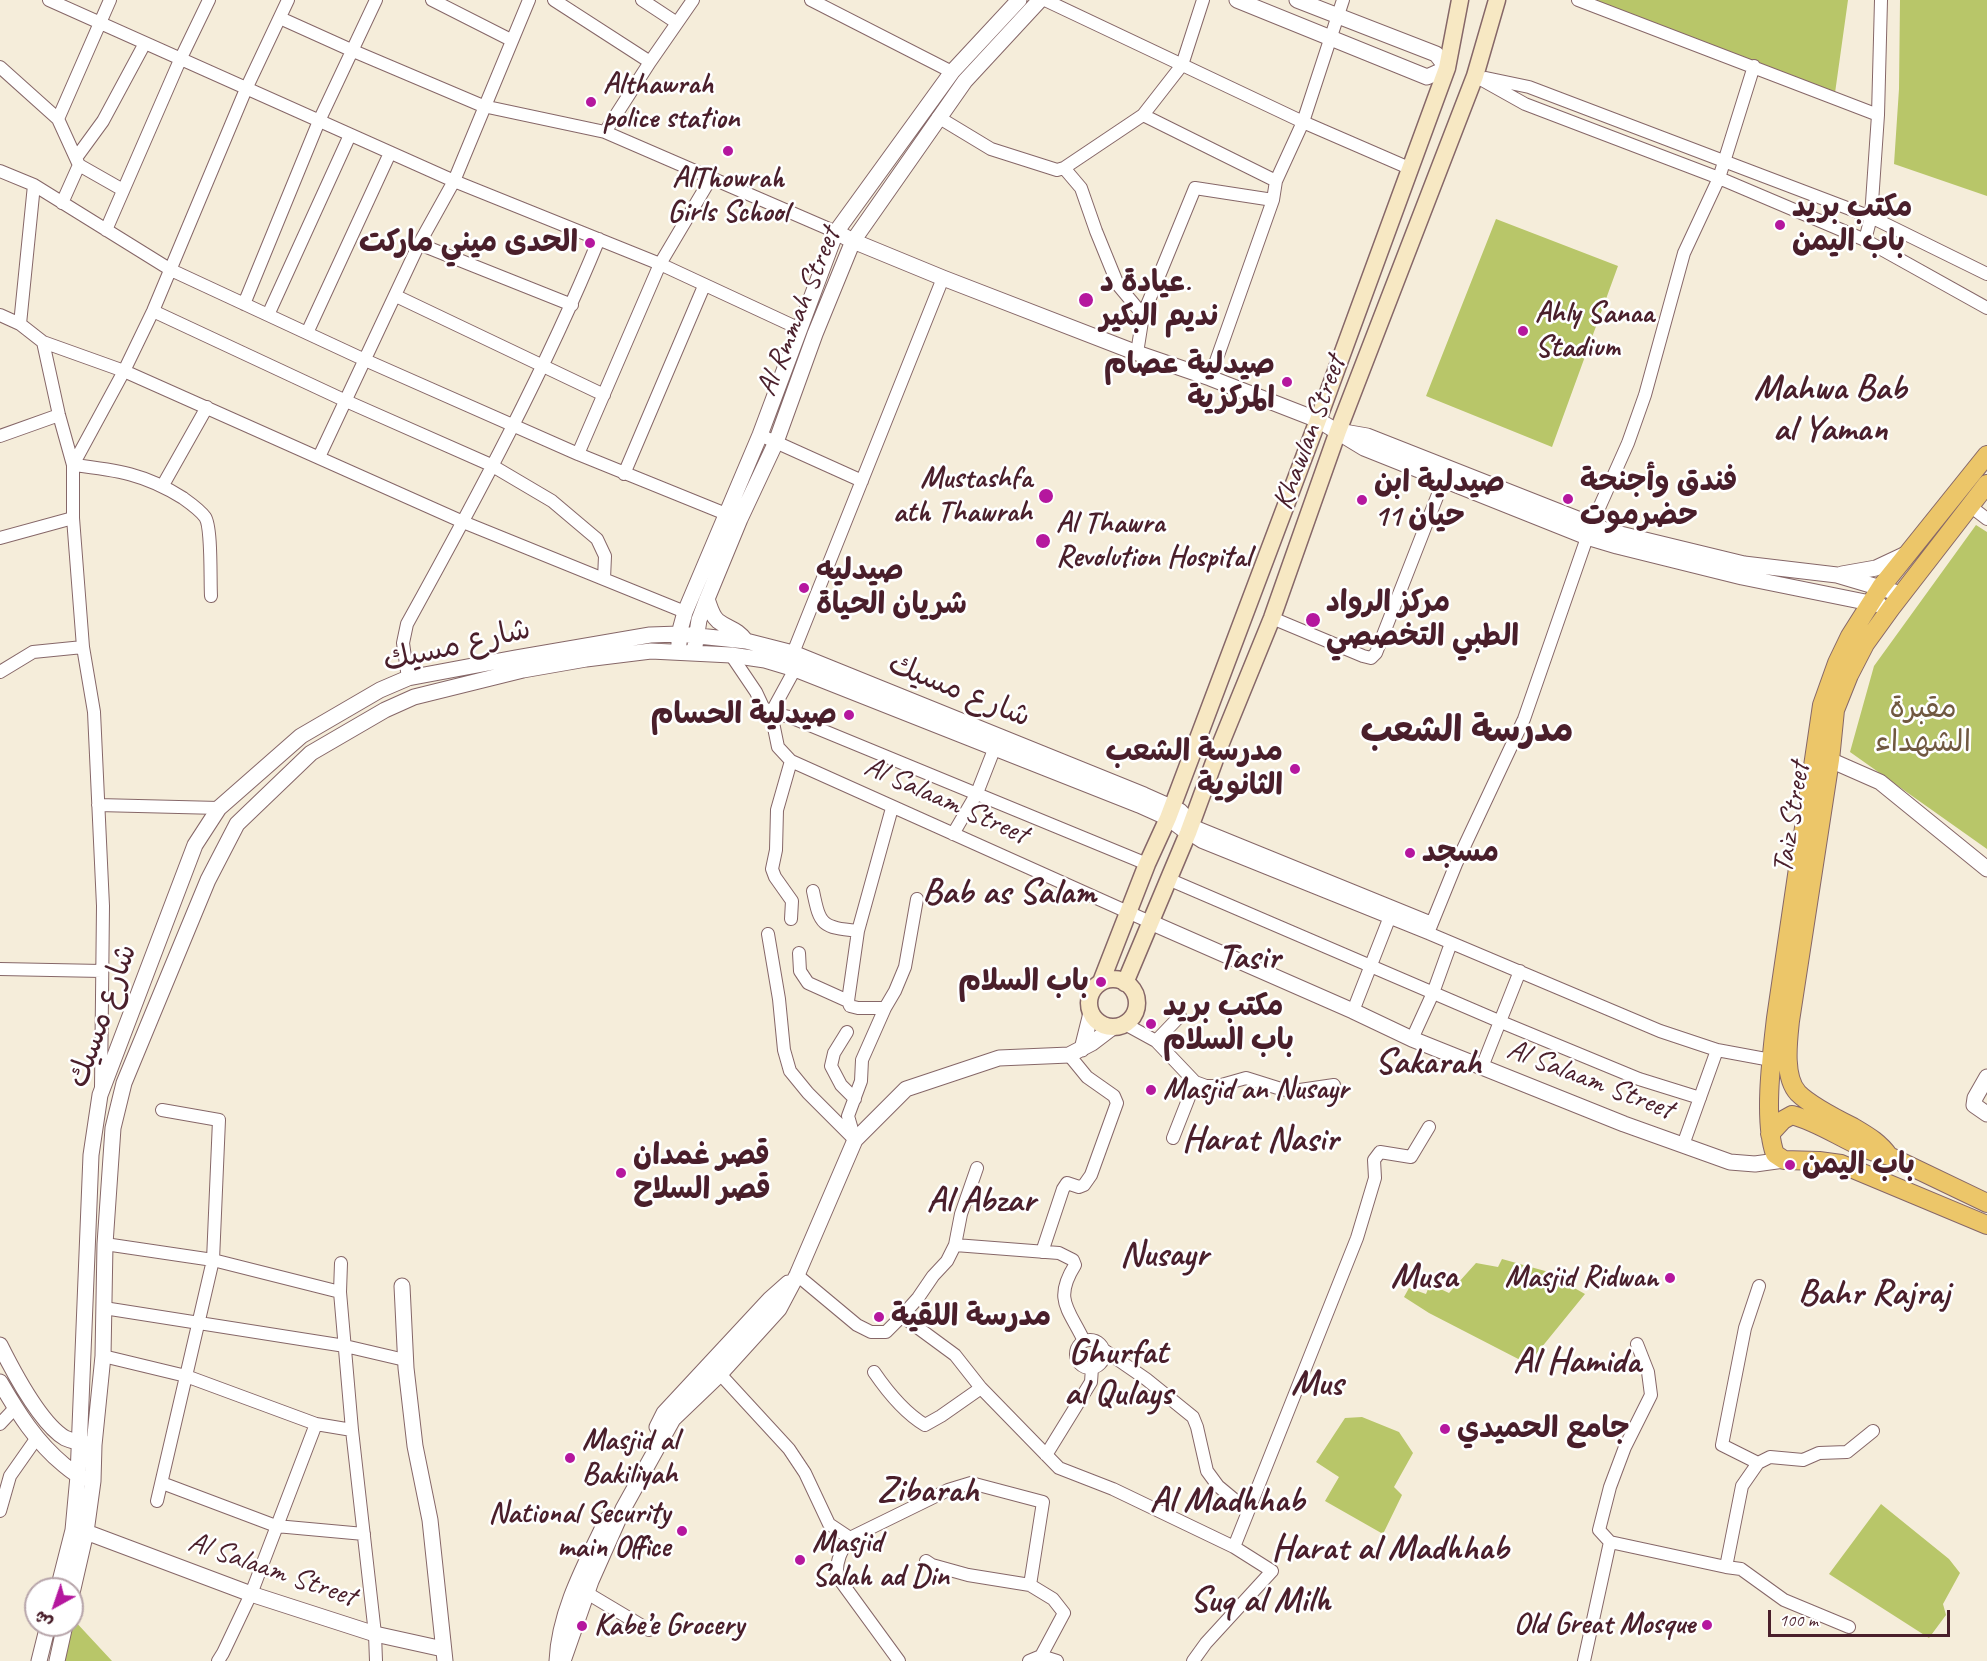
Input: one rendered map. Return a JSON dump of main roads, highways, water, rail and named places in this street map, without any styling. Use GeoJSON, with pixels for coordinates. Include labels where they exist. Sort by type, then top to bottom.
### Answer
{"type":"FeatureCollection","features":[{"type":"Feature","properties":{"kind":"main road","name":"Khawlan Street"},"geometry":{"type":"LineString","coordinates":[[1101,982],[1169,812],[1318,420],[1447,68],[1460,0]]}},
{"type":"Feature","properties":{"kind":"main road","name":"Khawlan Street"},"geometry":{"type":"LineString","coordinates":[[1125,982],[1190,828],[1221,743],[1272,618],[1338,431],[1475,76],[1497,0]]}},
{"type":"Feature","properties":{"kind":"main road"},"geometry":{"type":"LineString","coordinates":[[1447,68],[1475,76]]}},
{"type":"Feature","properties":{"kind":"main road","name":"Taiz Street"},"geometry":{"type":"LineString","coordinates":[[1770,1134],[1771,1060],[1822,705],[1841,654],[1876,595],[1987,455]]}},
{"type":"Feature","properties":{"kind":"main road","name":"Taiz Street"},"geometry":{"type":"LineString","coordinates":[[1889,1156],[1880,1144],[1870,1137],[1829,1114],[1797,1092],[1789,1071],[1787,1053],[1790,1021],[1830,760],[1835,710],[1865,644],[1987,484]]}},
{"type":"Feature","properties":{"kind":"main road"},"geometry":{"type":"LineString","coordinates":[[1198,735],[1221,743]]}},
{"type":"Feature","properties":{"kind":"main road"},"geometry":{"type":"LineString","coordinates":[[1112,952],[1114,960],[1120,965],[1127,965],[1134,960]]}},
{"type":"Feature","properties":{"kind":"main road"},"geometry":{"type":"LineString","coordinates":[[1113,979],[1125,982],[1136,996],[1135,1012],[1119,1026],[1104,1026],[1091,1013],[1089,1006],[1092,992],[1101,982],[1113,979]]}},
{"type":"Feature","properties":{"kind":"main road"},"geometry":{"type":"LineString","coordinates":[[1987,1202],[1889,1156],[1872,1153],[1806,1119],[1792,1115],[1783,1120],[1770,1134],[1774,1154],[1784,1160],[1842,1164],[1987,1225]]}},
{"type":"Feature","properties":{"kind":"place","name":"Althawrah police station"},"geometry":{"type":"Point","coordinates":[591,102]}},
{"type":"Feature","properties":{"kind":"place","name":"AlThowrah Girls School"},"geometry":{"type":"Point","coordinates":[728,151]}},
{"type":"Feature","properties":{"kind":"place","name":"مكتب بريد باب اليمن"},"geometry":{"type":"Point","coordinates":[1780,225]}},
{"type":"Feature","properties":{"kind":"place","name":"الحدى ميني ماركت"},"geometry":{"type":"Point","coordinates":[590,243]}},
{"type":"Feature","properties":{"kind":"place","name":"عيادة د. نديم البكير"},"geometry":{"type":"Point","coordinates":[1086,300]}},
{"type":"Feature","properties":{"kind":"place","name":"Ahly Sanaa Stadium"},"geometry":{"type":"Point","coordinates":[1523,331]}},
{"type":"Feature","properties":{"kind":"place","name":"صيدلية عصام المركزية"},"geometry":{"type":"Point","coordinates":[1287,382]}},
{"type":"Feature","properties":{"kind":"place","name":"Mustashfa ath Thawrah"},"geometry":{"type":"Point","coordinates":[1046,496]}},
{"type":"Feature","properties":{"kind":"place","name":"فندق وأجنحة حضرموت"},"geometry":{"type":"Point","coordinates":[1568,499]}},
{"type":"Feature","properties":{"kind":"place","name":"صيدلية ابن حيان 11"},"geometry":{"type":"Point","coordinates":[1362,500]}},
{"type":"Feature","properties":{"kind":"place","name":"Al Thawra Revolution Hospital"},"geometry":{"type":"Point","coordinates":[1043,541]}},
{"type":"Feature","properties":{"kind":"place","name":"صيدليه شريان الحياة"},"geometry":{"type":"Point","coordinates":[804,588]}},
{"type":"Feature","properties":{"kind":"place","name":"مركز الرواد الطبي التخصصي"},"geometry":{"type":"Point","coordinates":[1313,620]}},
{"type":"Feature","properties":{"kind":"place","name":"صيدلية الحسام"},"geometry":{"type":"Point","coordinates":[849,715]}},
{"type":"Feature","properties":{"kind":"place","name":"مدرسة الشعب الثانوية"},"geometry":{"type":"Point","coordinates":[1295,769]}},
{"type":"Feature","properties":{"kind":"place","name":"مسجد"},"geometry":{"type":"Point","coordinates":[1410,853]}},
{"type":"Feature","properties":{"kind":"place","name":"باب السلام"},"geometry":{"type":"Point","coordinates":[1101,982]}},
{"type":"Feature","properties":{"kind":"place","name":"مكتب بريد باب السلام"},"geometry":{"type":"Point","coordinates":[1151,1024]}},
{"type":"Feature","properties":{"kind":"place","name":"Masjid an Nusayr"},"geometry":{"type":"Point","coordinates":[1151,1090]}},
{"type":"Feature","properties":{"kind":"place","name":"باب اليمن"},"geometry":{"type":"Point","coordinates":[1790,1165]}},
{"type":"Feature","properties":{"kind":"place","name":"قصر غمدان قصر السلاح"},"geometry":{"type":"Point","coordinates":[621,1173]}},
{"type":"Feature","properties":{"kind":"place","name":"Masjid Ridwan"},"geometry":{"type":"Point","coordinates":[1670,1278]}},
{"type":"Feature","properties":{"kind":"place","name":"مدرسة اللقية"},"geometry":{"type":"Point","coordinates":[879,1317]}},
{"type":"Feature","properties":{"kind":"place","name":"جامع الحميدي"},"geometry":{"type":"Point","coordinates":[1445,1429]}},
{"type":"Feature","properties":{"kind":"place","name":"Masjid al Bakiliyah"},"geometry":{"type":"Point","coordinates":[570,1458]}},
{"type":"Feature","properties":{"kind":"place","name":"National Security main Office"},"geometry":{"type":"Point","coordinates":[682,1531]}},
{"type":"Feature","properties":{"kind":"place","name":"Masjid Salah ad Din"},"geometry":{"type":"Point","coordinates":[800,1560]}},
{"type":"Feature","properties":{"kind":"place","name":"Old Great Mosque"},"geometry":{"type":"Point","coordinates":[1707,1625]}},
{"type":"Feature","properties":{"kind":"place","name":"Kabe’e Grocery"},"geometry":{"type":"Point","coordinates":[582,1626]}},
{"type":"Feature","properties":{"kind":"district","name":"Mahwa Bab al Yaman"},"geometry":{"type":"Point","coordinates":[1830,410]}},
{"type":"Feature","properties":{"kind":"district","name":"مدرسة الشعب"},"geometry":{"type":"Point","coordinates":[1467,732]}},
{"type":"Feature","properties":{"kind":"district","name":"Bab as Salam"},"geometry":{"type":"Point","coordinates":[1009,894]}},
{"type":"Feature","properties":{"kind":"district","name":"Tasir"},"geometry":{"type":"Point","coordinates":[1249,959]}},
{"type":"Feature","properties":{"kind":"district","name":"Sakarah"},"geometry":{"type":"Point","coordinates":[1428,1064]}},
{"type":"Feature","properties":{"kind":"district","name":"Harat Nasir"},"geometry":{"type":"Point","coordinates":[1260,1141]}},
{"type":"Feature","properties":{"kind":"district","name":"Al Abzar"},"geometry":{"type":"Point","coordinates":[981,1202]}},
{"type":"Feature","properties":{"kind":"district","name":"Nusayr"},"geometry":{"type":"Point","coordinates":[1164,1256]}},
{"type":"Feature","properties":{"kind":"district","name":"Musa"},"geometry":{"type":"Point","coordinates":[1424,1278]}},
{"type":"Feature","properties":{"kind":"district","name":"Bahr Rajraj"},"geometry":{"type":"Point","coordinates":[1874,1295]}},
{"type":"Feature","properties":{"kind":"district","name":"Al Hamida"},"geometry":{"type":"Point","coordinates":[1577,1363]}},
{"type":"Feature","properties":{"kind":"district","name":"Ghurfat al Qulays"},"geometry":{"type":"Point","coordinates":[1118,1374]}},
{"type":"Feature","properties":{"kind":"district","name":"Mus"},"geometry":{"type":"Point","coordinates":[1317,1385]}},
{"type":"Feature","properties":{"kind":"district","name":"Zibarah"},"geometry":{"type":"Point","coordinates":[928,1492]}},
{"type":"Feature","properties":{"kind":"district","name":"Al Madhhab"},"geometry":{"type":"Point","coordinates":[1227,1502]}},
{"type":"Feature","properties":{"kind":"district","name":"Harat al Madhhab"},"geometry":{"type":"Point","coordinates":[1390,1550]}},
{"type":"Feature","properties":{"kind":"district","name":"Suq al Milh"},"geometry":{"type":"Point","coordinates":[1260,1602]}},
{"type":"Feature","properties":{"kind":"park label","name":"مقبرة الشهداء"},"geometry":{"type":"Point","coordinates":[1923,726]}}]}
